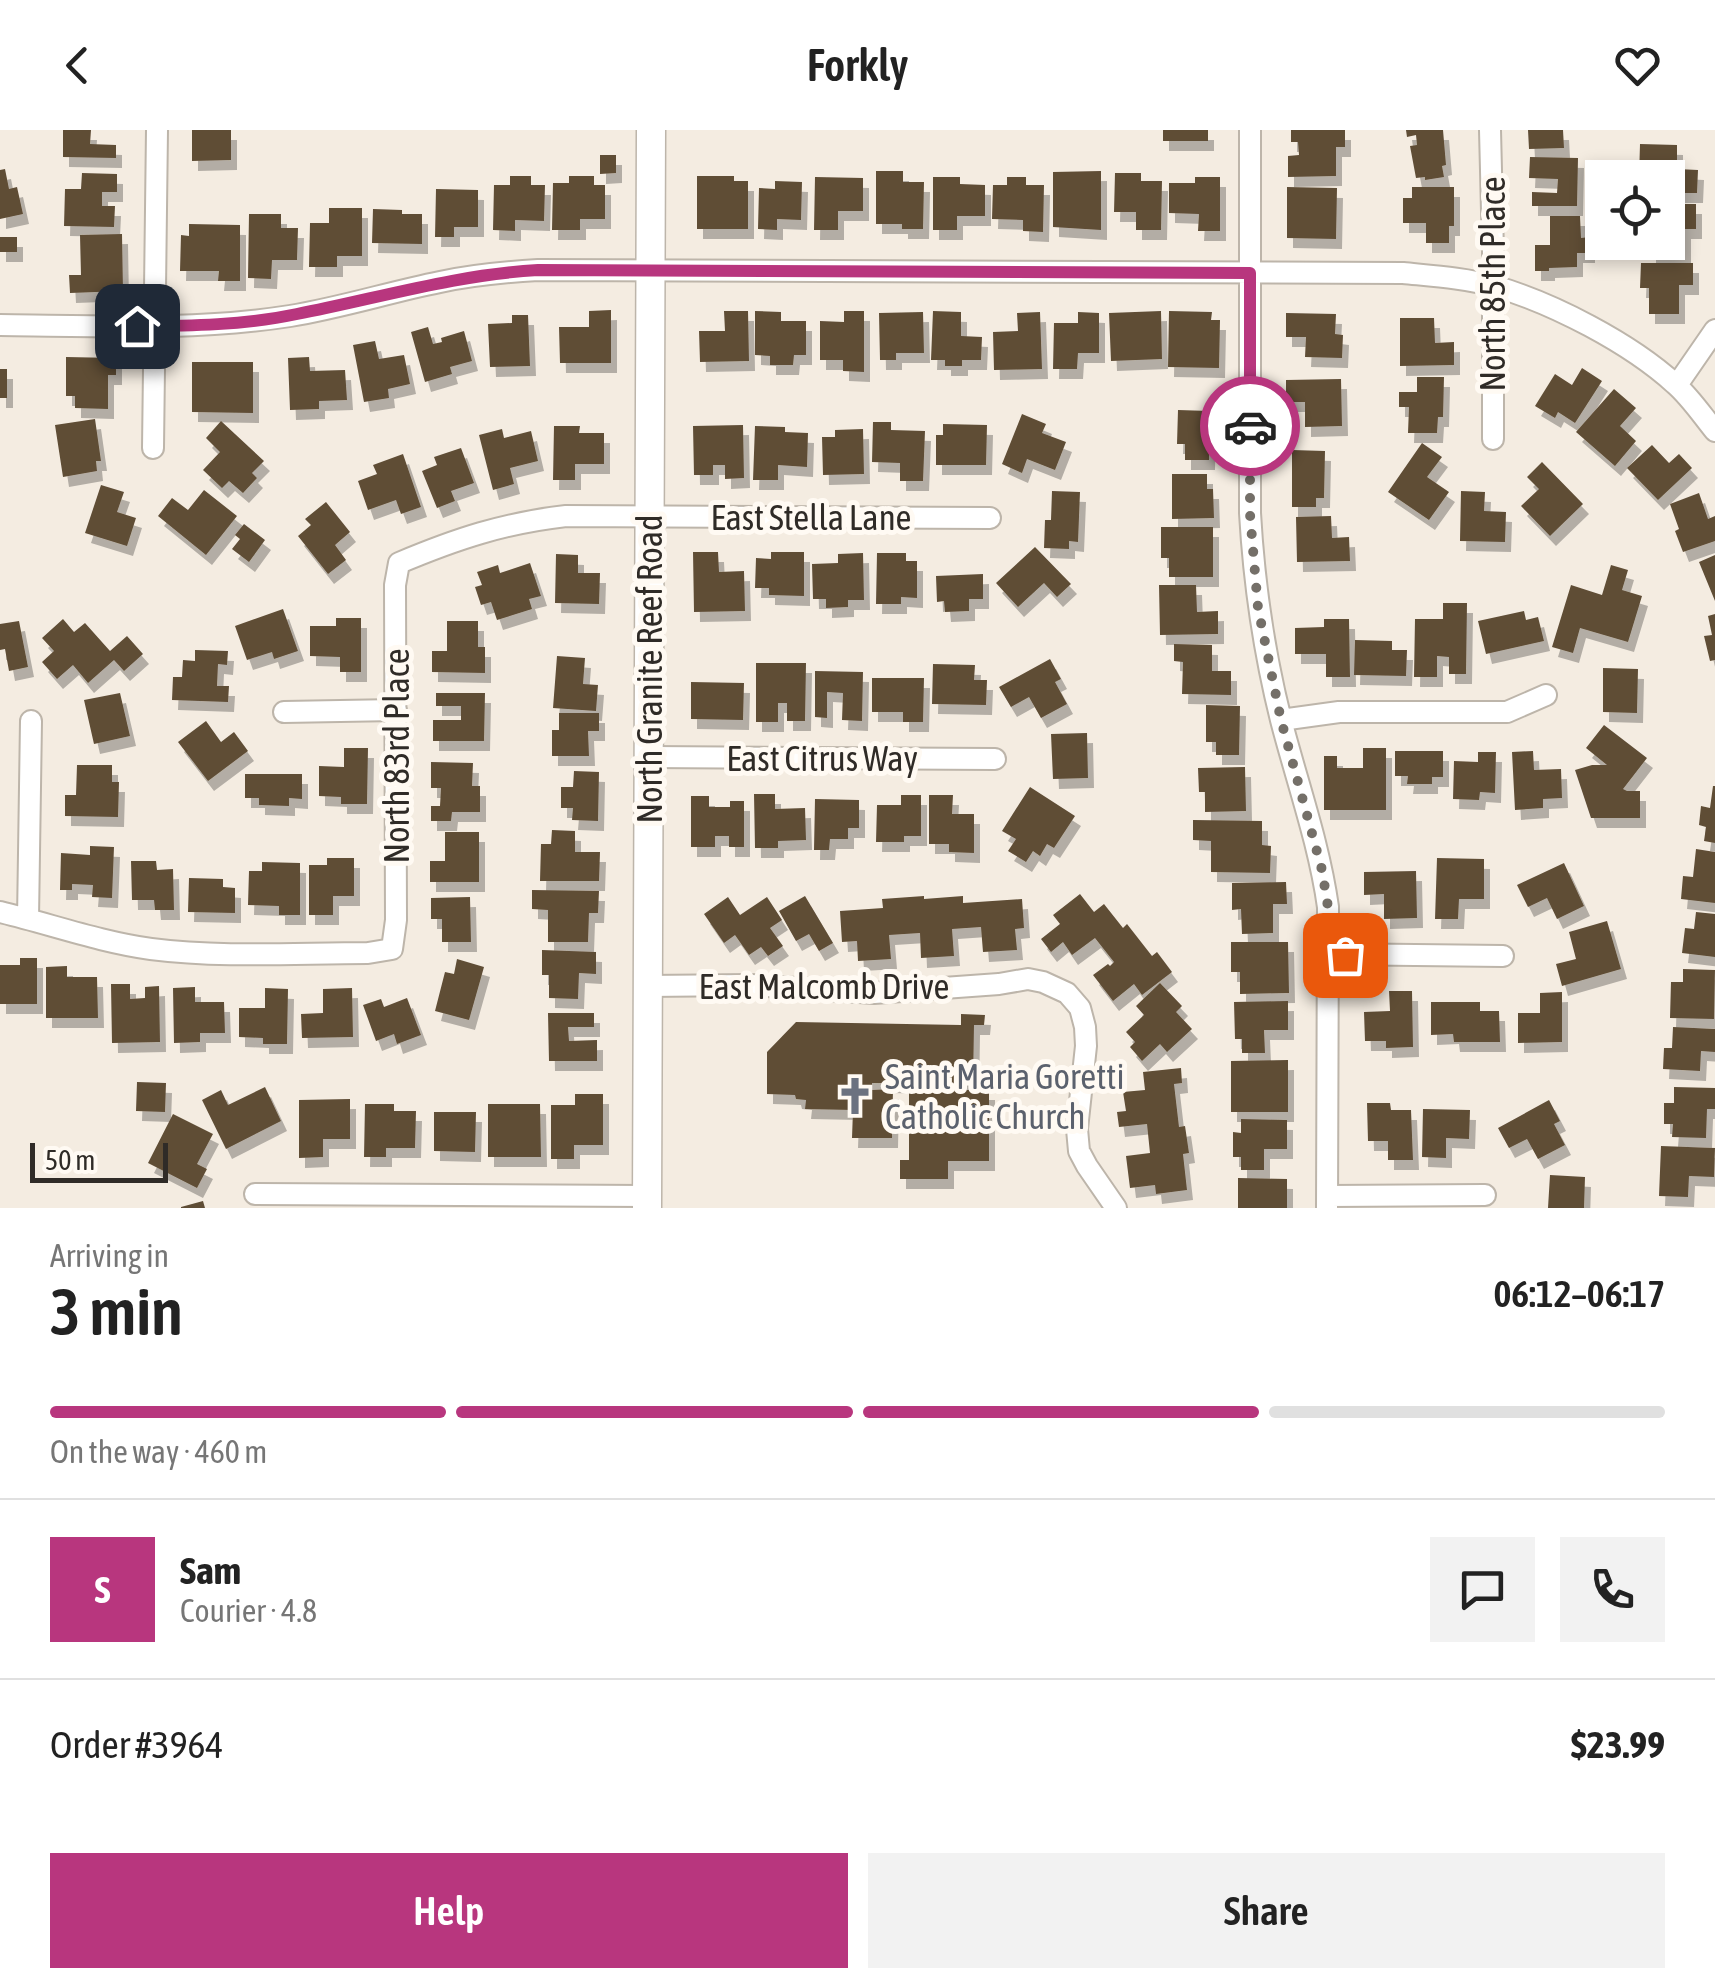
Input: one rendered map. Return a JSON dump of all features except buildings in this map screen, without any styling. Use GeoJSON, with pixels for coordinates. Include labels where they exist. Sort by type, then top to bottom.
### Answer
{"type":"FeatureCollection","features":[{"type":"Feature","properties":{"kind":"street"},"geometry":{"type":"LineString","coordinates":[[154,448],[157,130]]}},
{"type":"Feature","properties":{"kind":"street","name":"North Granite Reef Road"},"geometry":{"type":"LineString","coordinates":[[647,1202],[651,130]]}},
{"type":"Feature","properties":{"kind":"street"},"geometry":{"type":"LineString","coordinates":[[1250,130],[1253,565],[1281,720],[1322,870],[1328,907],[1328,1202],[1485,1196]]}},
{"type":"Feature","properties":{"kind":"street","name":"North 85th Place"},"geometry":{"type":"LineString","coordinates":[[1490,130],[1492,439]]}},
{"type":"Feature","properties":{"kind":"street"},"geometry":{"type":"LineString","coordinates":[[0,325],[240,323],[296,315],[489,273],[538,270],[1403,273],[1493,286],[1562,312],[1610,338],[1676,385],[1715,430]]}},
{"type":"Feature","properties":{"kind":"street"},"geometry":{"type":"LineString","coordinates":[[1676,385],[1715,330]]}},
{"type":"Feature","properties":{"kind":"street","name":"East Stella Lane"},"geometry":{"type":"LineString","coordinates":[[398,563],[484,530],[566,516],[990,518]]}},
{"type":"Feature","properties":{"kind":"street","name":"North 83rd Place"},"geometry":{"type":"LineString","coordinates":[[28,918],[153,949],[205,953],[368,953],[392,949],[396,920],[398,563]]}},
{"type":"Feature","properties":{"kind":"street"},"geometry":{"type":"LineString","coordinates":[[1281,720],[1340,712],[1507,712],[1546,695]]}},
{"type":"Feature","properties":{"kind":"street"},"geometry":{"type":"LineString","coordinates":[[284,712],[396,710]]}},
{"type":"Feature","properties":{"kind":"street"},"geometry":{"type":"LineString","coordinates":[[0,912],[28,918],[31,720]]}},
{"type":"Feature","properties":{"kind":"street","name":"East Citrus Way"},"geometry":{"type":"LineString","coordinates":[[649,757],[996,759]]}},
{"type":"Feature","properties":{"kind":"street"},"geometry":{"type":"LineString","coordinates":[[1328,954],[1503,956]]}},
{"type":"Feature","properties":{"kind":"street","name":"East Malcomb Drive"},"geometry":{"type":"LineString","coordinates":[[646,986],[751,985],[874,993],[1028,979],[1055,987],[1067,993],[1080,1008],[1085,1027],[1077,1129],[1080,1150],[1086,1166],[1116,1208]]}},
{"type":"Feature","properties":{"kind":"street"},"geometry":{"type":"LineString","coordinates":[[254,1194],[647,1202]]}},
{"type":"Feature","properties":{"kind":"way so far"},"geometry":{"type":"LineString","coordinates":[[1250,426],[1250,514],[1258,608],[1272,684],[1322,870],[1328,907],[1328,954],[1345,955]]}},
{"type":"Feature","properties":{"kind":"place","name":"Saint Maria Goretti Catholic Church"},"geometry":{"type":"Point","coordinates":[855,1096]}},
{"type":"Feature","properties":{"kind":"route"},"geometry":{"type":"LineString","coordinates":[[137,326],[240,323],[296,315],[489,273],[538,270],[1250,273],[1250,426]]}}]}
